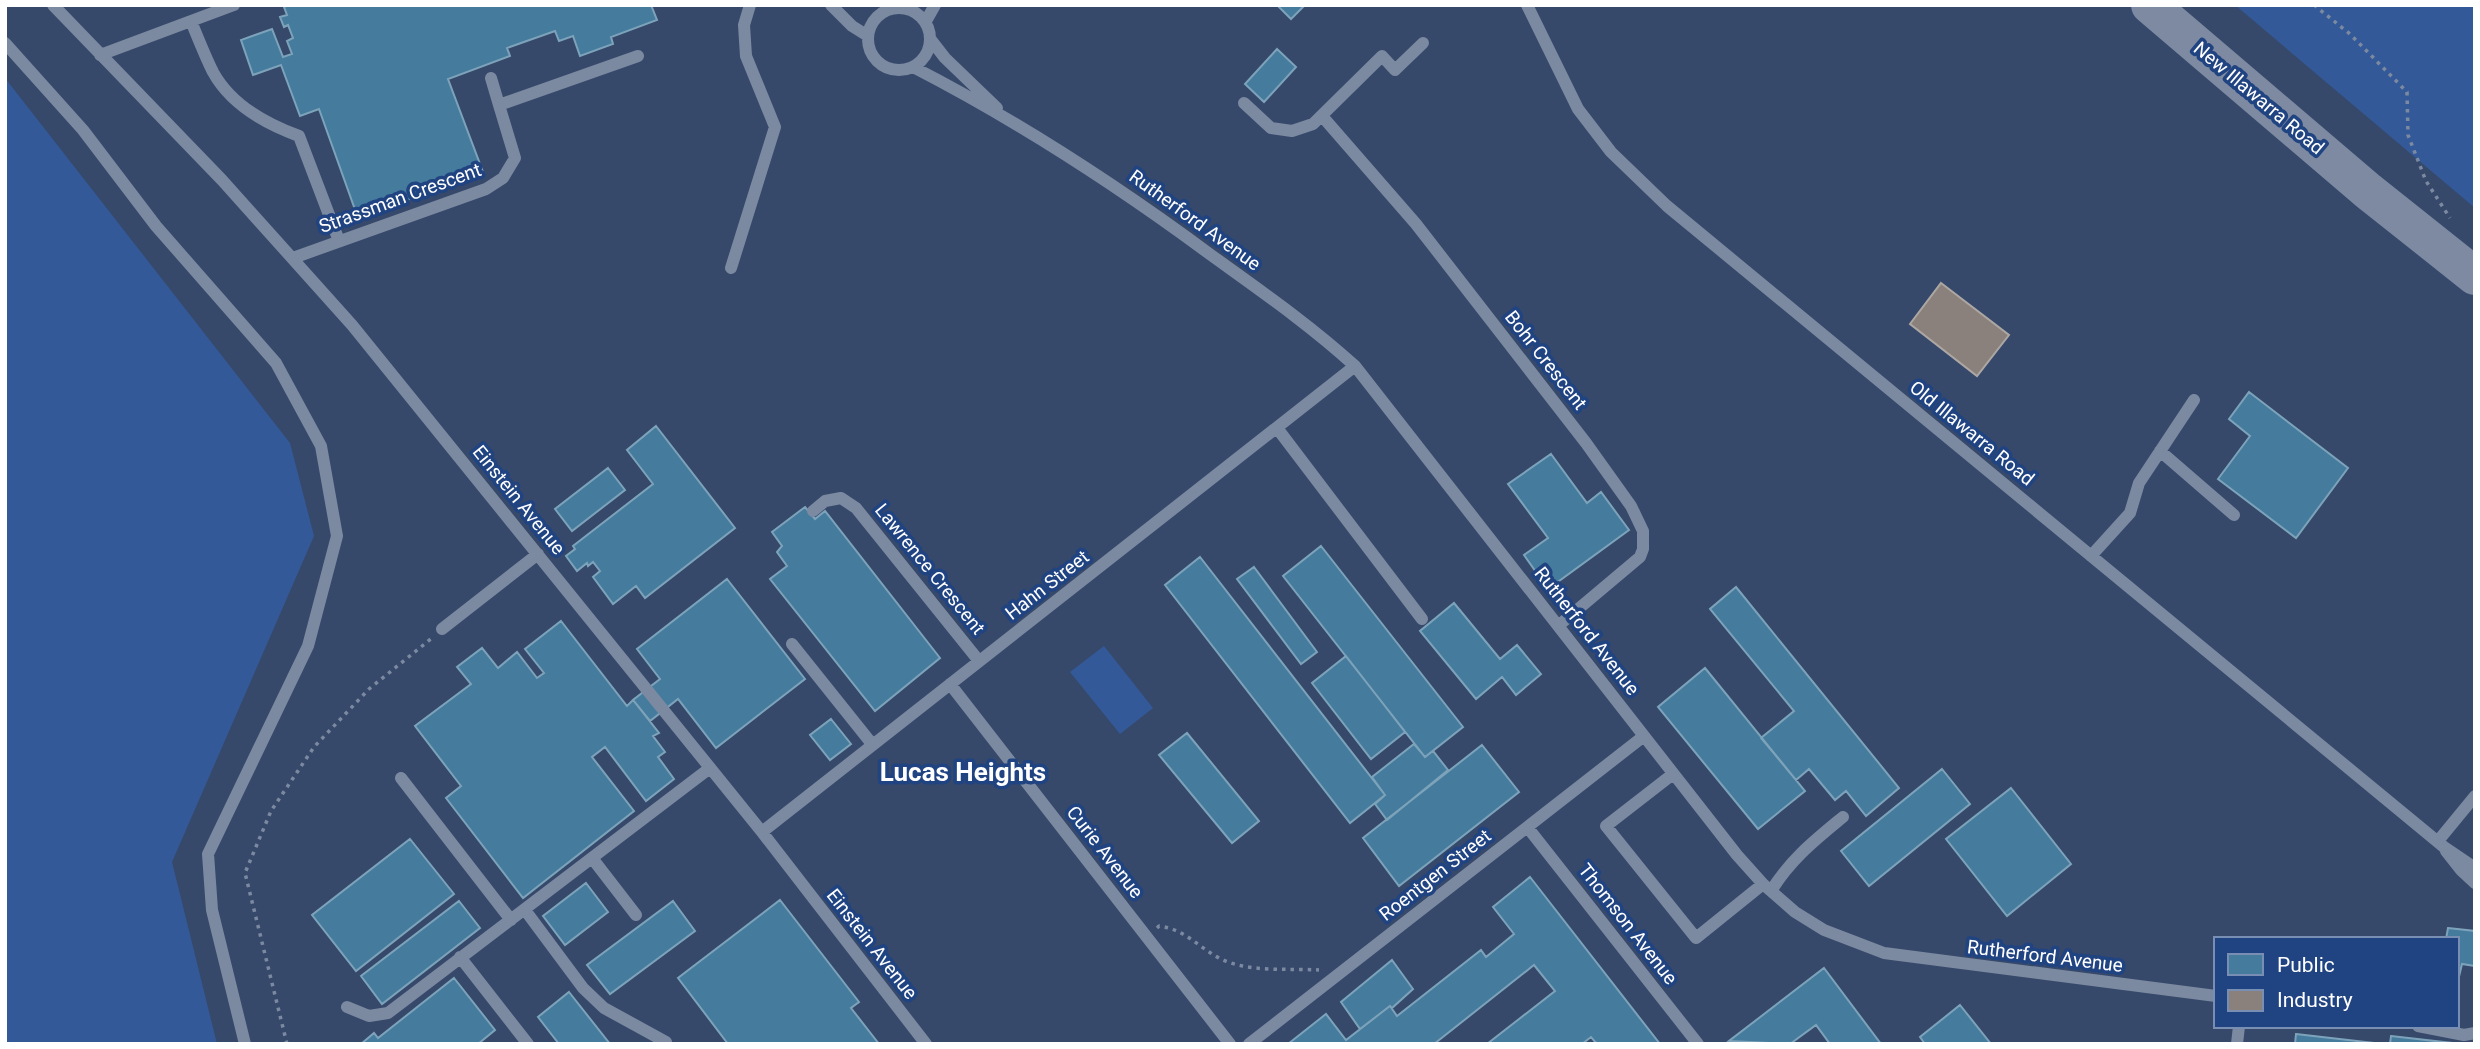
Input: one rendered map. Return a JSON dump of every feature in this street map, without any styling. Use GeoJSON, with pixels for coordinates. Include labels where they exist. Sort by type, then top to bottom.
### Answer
{"type":"FeatureCollection","features":[{"type":"Feature","properties":{"kind":"highway","name":"New Illawarra Road"},"geometry":{"type":"LineString","coordinates":[[2150,5],[2368,191],[2475,276]]}},
{"type":"Feature","properties":{"kind":"highway","name":"New Illawarra Road"},"geometry":{"type":"LineString","coordinates":[[2368,191],[2475,293]]}},
{"type":"Feature","properties":{"kind":"lane","name":"Einstein Avenue"},"geometry":{"type":"LineString","coordinates":[[53,5],[222,180],[352,325],[762,832],[926,1044]]}},
{"type":"Feature","properties":{"kind":"lane"},"geometry":{"type":"LineString","coordinates":[[100,55],[234,5]]}},
{"type":"Feature","properties":{"kind":"lane"},"geometry":{"type":"LineString","coordinates":[[731,268],[775,127],[746,56],[744,25],[750,5]]}},
{"type":"Feature","properties":{"kind":"lane"},"geometry":{"type":"LineString","coordinates":[[831,5],[852,26],[868,36]]}},
{"type":"Feature","properties":{"kind":"lane"},"geometry":{"type":"LineString","coordinates":[[876,5],[909,8],[926,21],[931,40],[926,56],[914,67],[895,70],[878,62],[872,54],[868,36],[875,18],[896,7]]}},
{"type":"Feature","properties":{"kind":"lane"},"geometry":{"type":"LineString","coordinates":[[926,21],[935,5]]}},
{"type":"Feature","properties":{"kind":"lane","name":"Old Illawarra Road"},"geometry":{"type":"LineString","coordinates":[[1527,5],[1578,109],[1620,161],[1667,206],[2441,844],[2475,868]]}},
{"type":"Feature","properties":{"kind":"lane"},"geometry":{"type":"LineString","coordinates":[[191,21],[214,74],[237,102],[267,124],[299,136],[339,241]]}},
{"type":"Feature","properties":{"kind":"lane","name":"Rutherford Avenue"},"geometry":{"type":"LineString","coordinates":[[931,40],[945,58],[1004,115]]}},
{"type":"Feature","properties":{"kind":"lane"},"geometry":{"type":"LineString","coordinates":[[5,43],[83,130],[156,226],[276,363],[321,446],[337,536],[308,646],[208,854],[212,910],[245,1044]]}},
{"type":"Feature","properties":{"kind":"lane"},"geometry":{"type":"LineString","coordinates":[[1244,103],[1271,128],[1292,131],[1313,124],[1382,57],[1395,70],[1423,43]]}},
{"type":"Feature","properties":{"kind":"lane"},"geometry":{"type":"LineString","coordinates":[[499,105],[638,56]]}},
{"type":"Feature","properties":{"kind":"lane","name":"Rutherford Avenue"},"geometry":{"type":"LineString","coordinates":[[914,67],[1004,115],[1090,169],[1315,331],[1355,366],[1737,855],[1795,912],[1824,930],[1884,953],[2214,996]]}},
{"type":"Feature","properties":{"kind":"lane","name":"Strassman Crescent"},"geometry":{"type":"LineString","coordinates":[[293,258],[486,189],[503,178],[515,158],[491,78]]}},
{"type":"Feature","properties":{"kind":"lane","name":"Bohr Crescent"},"geometry":{"type":"LineString","coordinates":[[1322,116],[1425,235],[1586,443],[1641,523],[1643,540],[1640,557],[1558,626]]}},
{"type":"Feature","properties":{"kind":"lane","name":"Hahn Street"},"geometry":{"type":"LineString","coordinates":[[762,832],[1355,366]]}},
{"type":"Feature","properties":{"kind":"lane"},"geometry":{"type":"LineString","coordinates":[[2091,556],[2130,513],[2138,483],[2194,400]]}},
{"type":"Feature","properties":{"kind":"lane"},"geometry":{"type":"LineString","coordinates":[[1277,428],[1422,619]]}},
{"type":"Feature","properties":{"kind":"lane"},"geometry":{"type":"LineString","coordinates":[[2160,451],[2234,515]]}},
{"type":"Feature","properties":{"kind":"lane","name":"Lawrence Crescent"},"geometry":{"type":"LineString","coordinates":[[813,511],[825,501],[841,498],[856,508],[979,661]]}},
{"type":"Feature","properties":{"kind":"lane"},"geometry":{"type":"LineString","coordinates":[[442,629],[538,554]]}},
{"type":"Feature","properties":{"kind":"lane"},"geometry":{"type":"LineString","coordinates":[[792,644],[872,744]]}},
{"type":"Feature","properties":{"kind":"lane","name":"Curie Avenue"},"geometry":{"type":"LineString","coordinates":[[950,684],[1230,1044]]}},
{"type":"Feature","properties":{"kind":"lane","name":"Roentgen Street"},"geometry":{"type":"LineString","coordinates":[[1249,1044],[1644,736]]}},
{"type":"Feature","properties":{"kind":"lane"},"geometry":{"type":"LineString","coordinates":[[347,1007],[369,1016],[388,1013],[710,768]]}},
{"type":"Feature","properties":{"kind":"lane"},"geometry":{"type":"LineString","coordinates":[[1673,774],[1606,826],[1696,938],[1767,887],[1797,855],[1843,817]]}},
{"type":"Feature","properties":{"kind":"lane"},"geometry":{"type":"LineString","coordinates":[[401,778],[511,920]]}},
{"type":"Feature","properties":{"kind":"lane"},"geometry":{"type":"LineString","coordinates":[[2441,844],[2475,796]]}},
{"type":"Feature","properties":{"kind":"lane","name":"Thomson Avenue"},"geometry":{"type":"LineString","coordinates":[[1528,828],[1698,1044]]}},
{"type":"Feature","properties":{"kind":"lane","name":"Old Illawarra Road"},"geometry":{"type":"LineString","coordinates":[[2441,844],[2475,883]]}},
{"type":"Feature","properties":{"kind":"lane"},"geometry":{"type":"LineString","coordinates":[[592,858],[636,915]]}},
{"type":"Feature","properties":{"kind":"lane"},"geometry":{"type":"LineString","coordinates":[[525,910],[583,988],[604,1008],[666,1042]]}},
{"type":"Feature","properties":{"kind":"lane"},"geometry":{"type":"LineString","coordinates":[[460,957],[528,1044]]}},
{"type":"Feature","properties":{"kind":"lane"},"geometry":{"type":"LineString","coordinates":[[2428,1028],[2474,1037]]}},
{"type":"Feature","properties":{"kind":"path"},"geometry":{"type":"LineString","coordinates":[[2314,5],[2350,34],[2407,92],[2408,135],[2426,181],[2453,221]]}},
{"type":"Feature","properties":{"kind":"path"},"geometry":{"type":"LineString","coordinates":[[287,1044],[245,873],[271,811],[314,747],[369,690],[442,629]]}},
{"type":"Feature","properties":{"kind":"path"},"geometry":{"type":"LineString","coordinates":[[1146,936],[1160,926],[1174,927],[1222,959],[1243,966],[1342,971]]}},
{"type":"Feature","properties":{"kind":"shaded area"},"geometry":{"type":"Polygon","coordinates":[[[2235,5],[2475,5],[2475,208],[2235,5]]]}},
{"type":"Feature","properties":{"kind":"shaded area"},"geometry":{"type":"Polygon","coordinates":[[[5,78],[290,443],[314,536],[172,862],[217,1044],[5,1044],[5,78]]]}},
{"type":"Feature","properties":{"kind":"shaded area"},"geometry":{"type":"Polygon","coordinates":[[[1104,646],[1153,708],[1120,734],[1070,672],[1104,646]]]}},
{"type":"Feature","properties":{"kind":"building: Public"},"geometry":{"type":"Polygon","coordinates":[[[651,5],[657,20],[611,37],[613,44],[580,56],[573,36],[559,41],[555,31],[507,48],[510,56],[448,79],[483,172],[358,218],[319,109],[300,116],[281,65],[253,75],[241,40],[272,29],[283,57],[292,54],[287,41],[293,38],[288,25],[284,27],[280,17],[287,15],[284,7],[651,5]]]}},
{"type":"Feature","properties":{"kind":"building: Public"},"geometry":{"type":"Polygon","coordinates":[[[1277,5],[1305,5],[1291,19],[1277,5]]]}},
{"type":"Feature","properties":{"kind":"building: Public"},"geometry":{"type":"Polygon","coordinates":[[[1277,49],[1296,67],[1264,102],[1245,84],[1277,49]]]}},
{"type":"Feature","properties":{"kind":"building: Public"},"geometry":{"type":"Polygon","coordinates":[[[2249,392],[2348,468],[2296,538],[2218,479],[2250,436],[2229,419],[2249,392]]]}},
{"type":"Feature","properties":{"kind":"building: Public"},"geometry":{"type":"Polygon","coordinates":[[[656,426],[735,528],[645,598],[636,586],[613,604],[593,577],[600,571],[593,562],[577,571],[566,556],[575,549],[573,546],[653,484],[627,450],[656,426]]]}},
{"type":"Feature","properties":{"kind":"building: Public"},"geometry":{"type":"Polygon","coordinates":[[[1551,454],[1587,503],[1601,492],[1629,530],[1548,589],[1524,555],[1548,538],[1508,484],[1551,454]]]}},
{"type":"Feature","properties":{"kind":"building: Public"},"geometry":{"type":"Polygon","coordinates":[[[608,468],[625,490],[572,531],[555,509],[608,468]]]}},
{"type":"Feature","properties":{"kind":"building: Public"},"geometry":{"type":"Polygon","coordinates":[[[805,507],[815,519],[825,511],[940,658],[875,711],[770,579],[787,566],[777,552],[782,546],[772,532],[805,507]]]}},
{"type":"Feature","properties":{"kind":"building: Public"},"geometry":{"type":"Polygon","coordinates":[[[1321,546],[1463,727],[1425,757],[1283,576],[1321,546]]]}},
{"type":"Feature","properties":{"kind":"building: Public"},"geometry":{"type":"Polygon","coordinates":[[[1200,557],[1385,795],[1350,823],[1165,585],[1200,557]]]}},
{"type":"Feature","properties":{"kind":"building: Public"},"geometry":{"type":"Polygon","coordinates":[[[1254,567],[1317,652],[1301,664],[1237,579],[1254,567]]]}},
{"type":"Feature","properties":{"kind":"building: Public"},"geometry":{"type":"Polygon","coordinates":[[[727,579],[805,679],[716,748],[678,699],[650,721],[633,700],[660,679],[637,649],[727,579]]]}},
{"type":"Feature","properties":{"kind":"building: Public"},"geometry":{"type":"Polygon","coordinates":[[[1736,587],[1899,788],[1866,816],[1846,791],[1835,800],[1809,769],[1796,780],[1761,738],[1794,711],[1710,609],[1736,587]]]}},
{"type":"Feature","properties":{"kind":"building: Public"},"geometry":{"type":"Polygon","coordinates":[[[1454,603],[1500,659],[1517,645],[1541,674],[1516,695],[1502,677],[1476,699],[1420,631],[1454,603]]]}},
{"type":"Feature","properties":{"kind":"building: Public"},"geometry":{"type":"Polygon","coordinates":[[[561,621],[627,706],[633,700],[659,733],[653,736],[665,752],[658,757],[674,779],[646,801],[605,747],[592,757],[634,811],[523,898],[446,798],[461,786],[415,726],[471,684],[457,667],[482,648],[498,668],[517,652],[537,678],[544,673],[525,649],[561,621]]]}},
{"type":"Feature","properties":{"kind":"building: Public"},"geometry":{"type":"Polygon","coordinates":[[[1346,656],[1405,732],[1371,759],[1312,683],[1346,656]]]}},
{"type":"Feature","properties":{"kind":"building: Public"},"geometry":{"type":"Polygon","coordinates":[[[1705,668],[1805,791],[1758,829],[1658,707],[1705,668]]]}},
{"type":"Feature","properties":{"kind":"building: Public"},"geometry":{"type":"Polygon","coordinates":[[[831,719],[851,744],[830,760],[810,735],[831,719]]]}},
{"type":"Feature","properties":{"kind":"building: Public"},"geometry":{"type":"Polygon","coordinates":[[[1187,733],[1259,821],[1232,843],[1159,755],[1187,733]]]}},
{"type":"Feature","properties":{"kind":"building: Public"},"geometry":{"type":"Polygon","coordinates":[[[1414,744],[1425,757],[1433,751],[1448,770],[1387,820],[1375,804],[1385,795],[1372,777],[1414,744]]]}},
{"type":"Feature","properties":{"kind":"building: Public"},"geometry":{"type":"Polygon","coordinates":[[[1482,745],[1519,792],[1399,886],[1363,838],[1482,745]]]}},
{"type":"Feature","properties":{"kind":"building: Public"},"geometry":{"type":"Polygon","coordinates":[[[1942,769],[1970,804],[1869,886],[1841,851],[1942,769]]]}},
{"type":"Feature","properties":{"kind":"building: Public"},"geometry":{"type":"Polygon","coordinates":[[[2011,788],[2071,864],[2007,916],[1946,839],[2011,788]]]}},
{"type":"Feature","properties":{"kind":"building: Public"},"geometry":{"type":"Polygon","coordinates":[[[410,839],[454,894],[356,971],[312,915],[410,839]]]}},
{"type":"Feature","properties":{"kind":"building: Public"},"geometry":{"type":"Polygon","coordinates":[[[1530,877],[1660,1044],[1597,1044],[1591,1037],[1582,1044],[1487,1044],[1555,991],[1534,965],[1434,1044],[1288,1044],[1326,1014],[1346,1040],[1390,1006],[1397,1016],[1481,950],[1486,957],[1514,934],[1493,907],[1530,877]]]}},
{"type":"Feature","properties":{"kind":"building: Public"},"geometry":{"type":"Polygon","coordinates":[[[586,883],[608,912],[565,945],[543,916],[586,883]]]}},
{"type":"Feature","properties":{"kind":"building: Public"},"geometry":{"type":"Polygon","coordinates":[[[780,900],[859,1002],[851,1008],[879,1044],[728,1044],[678,978],[780,900]]]}},
{"type":"Feature","properties":{"kind":"building: Public"},"geometry":{"type":"Polygon","coordinates":[[[459,901],[480,928],[382,1004],[361,976],[459,901]]]}},
{"type":"Feature","properties":{"kind":"building: Public"},"geometry":{"type":"Polygon","coordinates":[[[673,901],[695,931],[610,994],[587,965],[673,901]]]}},
{"type":"Feature","properties":{"kind":"building: Public"},"geometry":{"type":"Polygon","coordinates":[[[2448,928],[2475,931],[2475,966],[2462,964],[2459,977],[2459,937],[2446,937],[2448,928]]]}},
{"type":"Feature","properties":{"kind":"building: Public"},"geometry":{"type":"Polygon","coordinates":[[[1392,960],[1413,989],[1392,1008],[1390,1006],[1360,1029],[1341,1002],[1392,960]]]}},
{"type":"Feature","properties":{"kind":"building: Public"},"geometry":{"type":"Polygon","coordinates":[[[1824,968],[1881,1044],[1830,1044],[1816,1025],[1790,1044],[1729,1041],[1824,968]]]}},
{"type":"Feature","properties":{"kind":"building: Public"},"geometry":{"type":"Polygon","coordinates":[[[454,978],[495,1030],[478,1044],[361,1044],[374,1033],[378,1038],[454,978]]]}},
{"type":"Feature","properties":{"kind":"building: Public"},"geometry":{"type":"Polygon","coordinates":[[[569,992],[610,1044],[559,1044],[538,1017],[569,992]]]}},
{"type":"Feature","properties":{"kind":"building: Public"},"geometry":{"type":"Polygon","coordinates":[[[1960,1005],[1991,1044],[1925,1044],[1920,1037],[1960,1005]]]}},
{"type":"Feature","properties":{"kind":"building: Public"},"geometry":{"type":"Polygon","coordinates":[[[2296,1034],[2383,1044],[2295,1044],[2296,1034]]]}},
{"type":"Feature","properties":{"kind":"building: Public"},"geometry":{"type":"Polygon","coordinates":[[[2391,1036],[2452,1043],[2452,1044],[2390,1044],[2391,1036]]]}},
{"type":"Feature","properties":{"kind":"building: Industry"},"geometry":{"type":"Polygon","coordinates":[[[1941,283],[2009,335],[1977,376],[1910,324],[1941,283]]]}},
{"type":"Feature","properties":{"kind":"district","name":"Lucas Heights"},"geometry":{"type":"Point","coordinates":[963,772]}}]}
